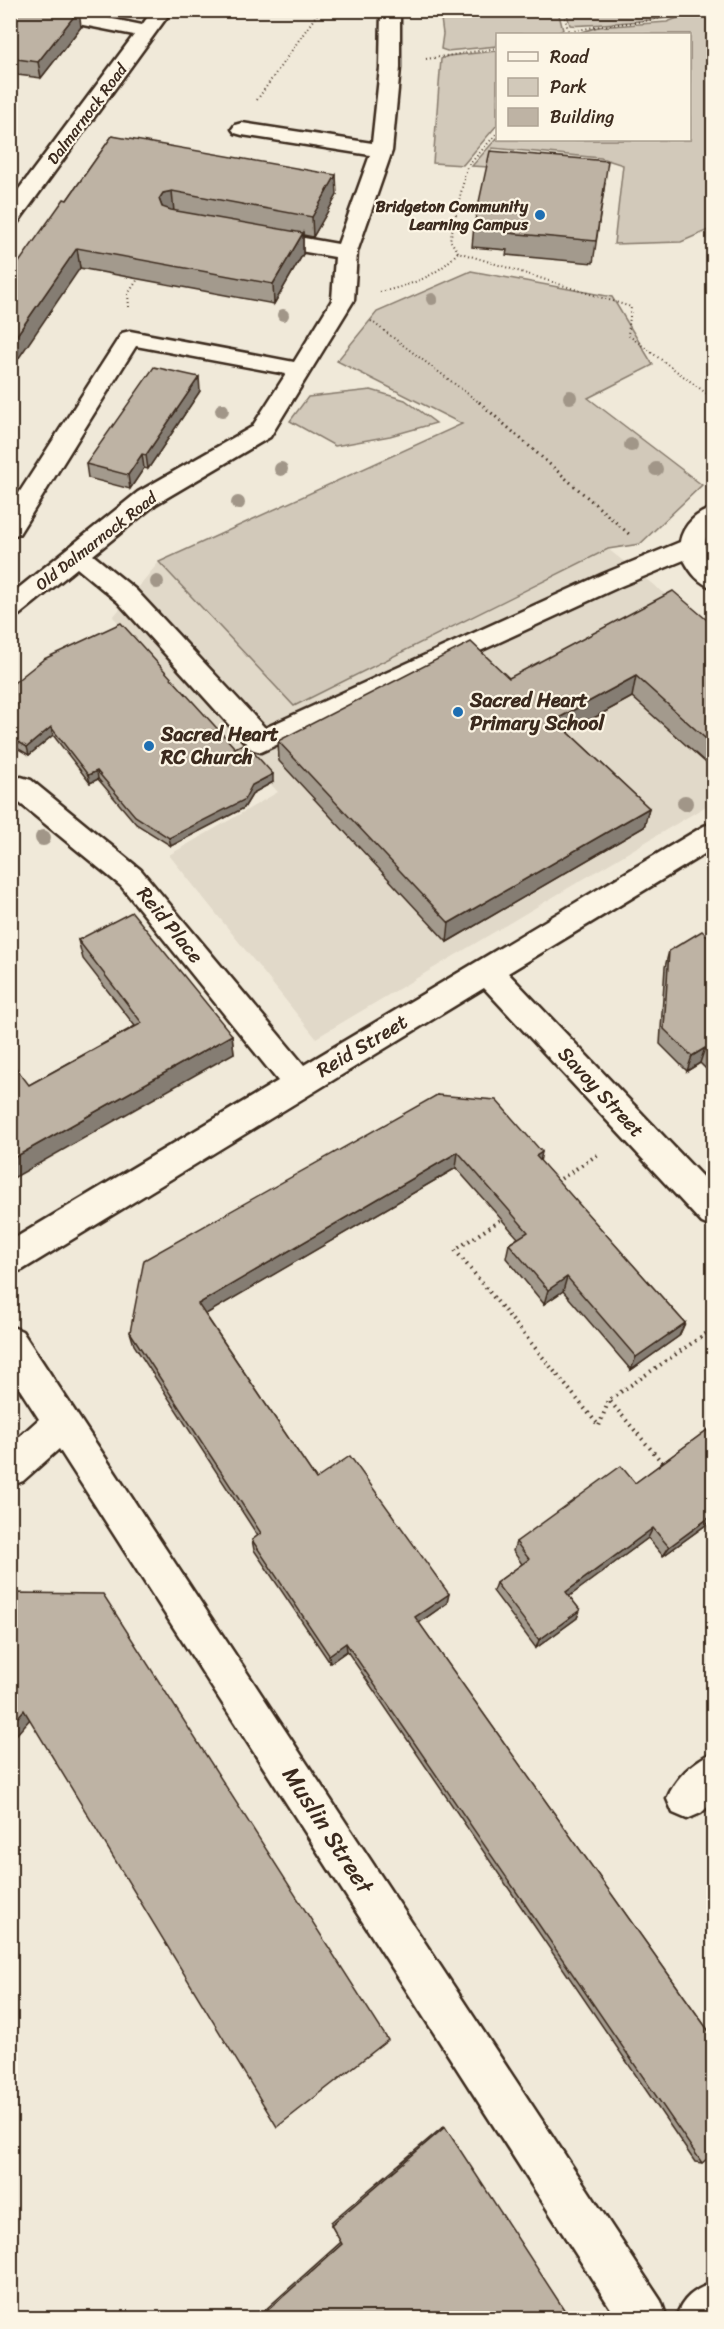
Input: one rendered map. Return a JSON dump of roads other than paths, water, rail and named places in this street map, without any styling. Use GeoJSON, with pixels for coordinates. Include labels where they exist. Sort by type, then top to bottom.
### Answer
{"type":"FeatureCollection","features":[{"type":"Feature","properties":{"kind":"street"},"geometry":{"type":"LineString","coordinates":[[37,10],[148,32]]}},
{"type":"Feature","properties":{"kind":"street","name":"Dalmarnock Road"},"geometry":{"type":"LineString","coordinates":[[10,217],[163,10]]}},
{"type":"Feature","properties":{"kind":"street","name":"Old Dalmarnock Road"},"geometry":{"type":"LineString","coordinates":[[10,609],[147,498],[261,432],[343,300],[346,252],[382,151],[390,68],[390,12]]}},
{"type":"Feature","properties":{"kind":"street"},"geometry":{"type":"LineString","coordinates":[[242,129],[382,151]]}},
{"type":"Feature","properties":{"kind":"street"},"geometry":{"type":"LineString","coordinates":[[240,233],[346,252]]}},
{"type":"Feature","properties":{"kind":"street"},"geometry":{"type":"LineString","coordinates":[[10,528],[130,338],[300,370]]}},
{"type":"Feature","properties":{"kind":"street"},"geometry":{"type":"LineString","coordinates":[[76,555],[127,596],[261,742],[602,585],[702,528],[703,571],[714,579]]}},
{"type":"Feature","properties":{"kind":"street","name":"Reid Place"},"geometry":{"type":"LineString","coordinates":[[21,788],[131,878],[299,1083]]}},
{"type":"Feature","properties":{"kind":"street","name":"Reid Street"},"geometry":{"type":"LineString","coordinates":[[10,1259],[267,1106],[299,1083],[488,972],[714,834]]}},
{"type":"Feature","properties":{"kind":"street","name":"Savoy Street"},"geometry":{"type":"LineString","coordinates":[[488,972],[714,1213]]}},
{"type":"Feature","properties":{"kind":"street","name":"Muslin Street"},"geometry":{"type":"LineString","coordinates":[[10,1342],[644,2319]]}},
{"type":"Feature","properties":{"kind":"street"},"geometry":{"type":"LineString","coordinates":[[10,1469],[62,1422]]}},
{"type":"Feature","properties":{"kind":"street"},"geometry":{"type":"LineString","coordinates":[[699,2319],[714,2305]]}},
{"type":"Feature","properties":{"kind":"place","name":"Bridgeton Community Learning Campus"},"geometry":{"type":"Point","coordinates":[540,215]}},
{"type":"Feature","properties":{"kind":"place","name":"Sacred Heart Primary School"},"geometry":{"type":"Point","coordinates":[458,712]}},
{"type":"Feature","properties":{"kind":"place","name":"Sacred Heart RC Church"},"geometry":{"type":"Point","coordinates":[149,746]}}]}
